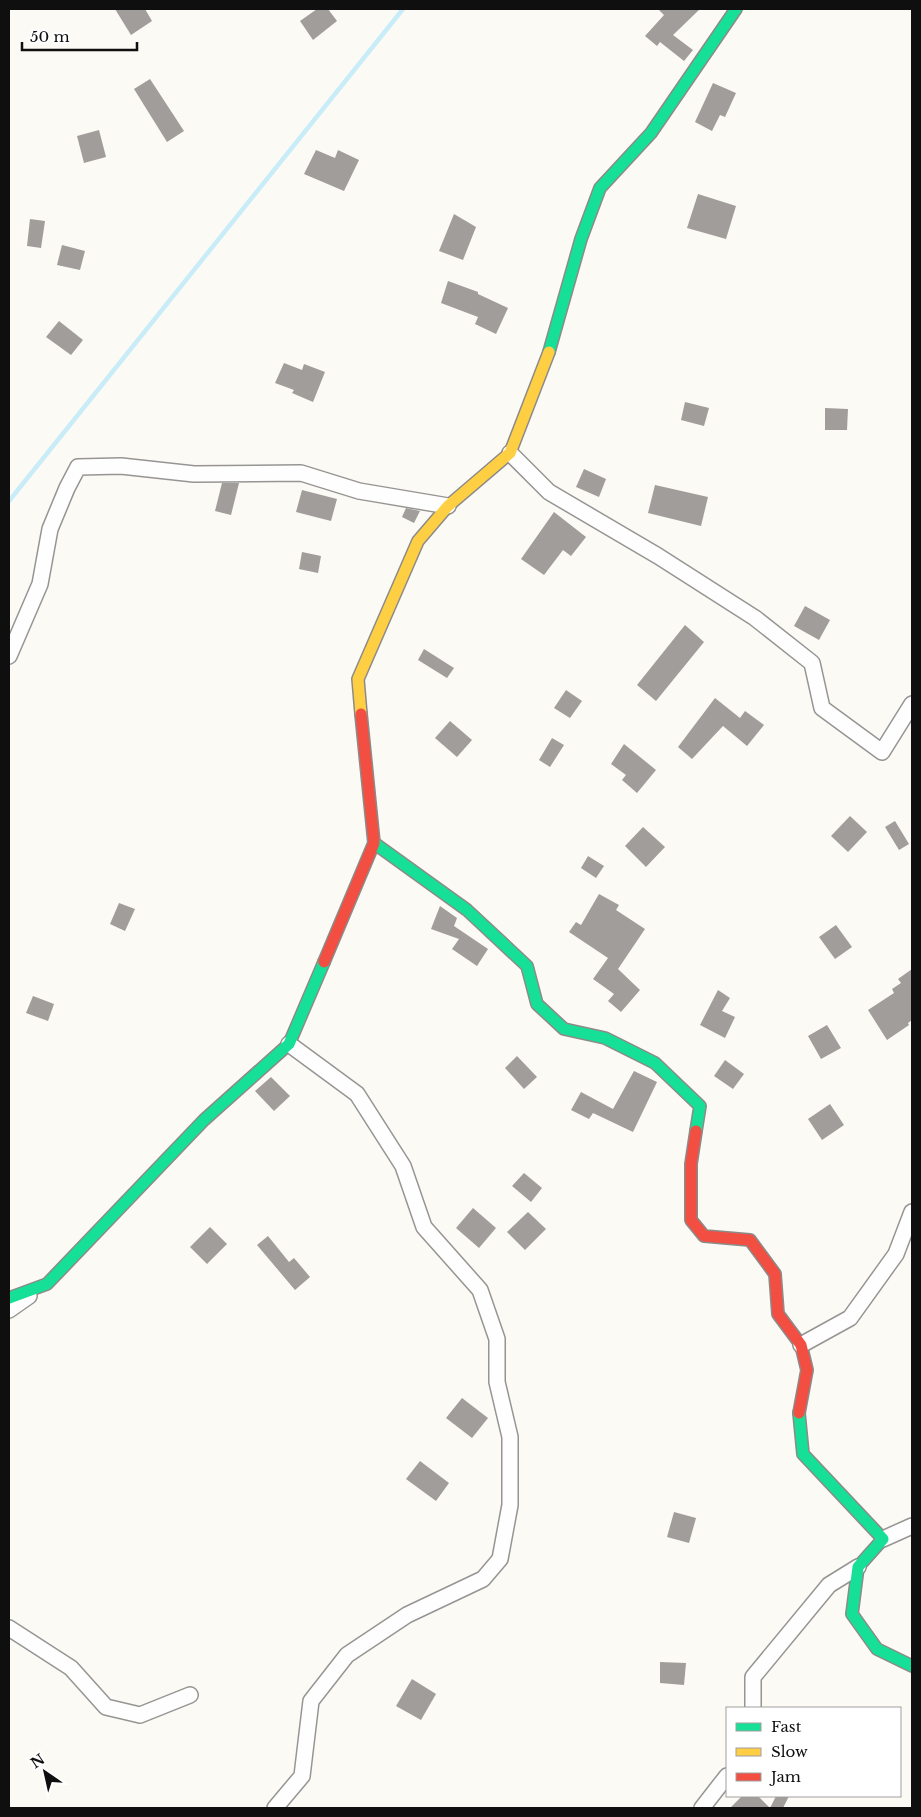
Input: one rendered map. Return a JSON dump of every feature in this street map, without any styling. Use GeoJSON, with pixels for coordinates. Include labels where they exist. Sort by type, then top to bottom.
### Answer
{"type":"FeatureCollection","features":[{"type":"Feature","properties":{"kind":"street"},"geometry":{"type":"LineString","coordinates":[[9,1310],[47,1284],[204,1120],[289,1044],[374,843],[358,679],[418,541],[448,506],[510,453],[548,357],[581,239],[600,188],[652,133],[736,9]]}},
{"type":"Feature","properties":{"kind":"street"},"geometry":{"type":"LineString","coordinates":[[510,453],[549,492],[658,556],[755,618],[812,663],[822,708],[882,752],[912,704]]}},
{"type":"Feature","properties":{"kind":"street"},"geometry":{"type":"LineString","coordinates":[[9,656],[40,584],[50,529],[78,467],[122,466],[194,474],[301,473],[359,491],[448,506]]}},
{"type":"Feature","properties":{"kind":"street"},"geometry":{"type":"LineString","coordinates":[[374,843],[467,910],[527,966],[537,1004],[564,1029],[605,1038],[655,1063],[700,1106],[691,1164],[691,1220],[704,1236],[750,1240],[775,1274],[778,1314],[802,1345],[807,1370],[799,1413],[803,1454],[883,1539]]}},
{"type":"Feature","properties":{"kind":"street"},"geometry":{"type":"LineString","coordinates":[[275,1808],[302,1776],[311,1701],[347,1655],[407,1615],[483,1579],[500,1559],[510,1505],[510,1437],[497,1382],[497,1339],[480,1290],[424,1227],[403,1166],[357,1094],[289,1044]]}},
{"type":"Feature","properties":{"kind":"street"},"geometry":{"type":"LineString","coordinates":[[802,1345],[850,1318],[896,1254],[912,1212]]}},
{"type":"Feature","properties":{"kind":"street"},"geometry":{"type":"LineString","coordinates":[[9,1298],[47,1284]]}},
{"type":"Feature","properties":{"kind":"street"},"geometry":{"type":"LineString","coordinates":[[753,1707],[753,1677],[829,1586],[858,1567],[883,1539],[912,1526]]}},
{"type":"Feature","properties":{"kind":"street"},"geometry":{"type":"LineString","coordinates":[[858,1567],[852,1614],[877,1649],[912,1666]]}},
{"type":"Feature","properties":{"kind":"street"},"geometry":{"type":"LineString","coordinates":[[9,1628],[71,1668],[106,1706],[140,1715],[190,1695]]}},
{"type":"Feature","properties":{"kind":"street"},"geometry":{"type":"LineString","coordinates":[[702,1808],[726,1777]]}},
{"type":"Feature","properties":{"kind":"building"},"geometry":{"type":"Polygon","coordinates":[[[115,9],[145,9],[152,21],[131,35],[115,9]]]}},
{"type":"Feature","properties":{"kind":"building"},"geometry":{"type":"Polygon","coordinates":[[[317,9],[328,9],[337,21],[313,40],[300,21],[317,9]]]}},
{"type":"Feature","properties":{"kind":"building"},"geometry":{"type":"Polygon","coordinates":[[[658,9],[700,9],[673,35],[693,50],[684,61],[660,42],[657,46],[645,36],[664,15],[658,9]]]}},
{"type":"Feature","properties":{"kind":"building"},"geometry":{"type":"Polygon","coordinates":[[[150,79],[184,131],[167,142],[134,89],[150,79]]]}},
{"type":"Feature","properties":{"kind":"building"},"geometry":{"type":"Polygon","coordinates":[[[713,83],[736,93],[725,117],[720,115],[712,131],[695,122],[713,83]]]}},
{"type":"Feature","properties":{"kind":"building"},"geometry":{"type":"Polygon","coordinates":[[[99,130],[106,157],[84,163],[77,136],[99,130]]]}},
{"type":"Feature","properties":{"kind":"building"},"geometry":{"type":"Polygon","coordinates":[[[316,150],[335,158],[338,150],[359,160],[344,191],[304,174],[316,150]]]}},
{"type":"Feature","properties":{"kind":"building"},"geometry":{"type":"Polygon","coordinates":[[[698,194],[736,206],[726,239],[687,228],[698,194]]]}},
{"type":"Feature","properties":{"kind":"building"},"geometry":{"type":"Polygon","coordinates":[[[454,214],[476,227],[463,260],[439,251],[454,214]]]}},
{"type":"Feature","properties":{"kind":"building"},"geometry":{"type":"Polygon","coordinates":[[[30,219],[45,221],[41,248],[27,246],[30,219]]]}},
{"type":"Feature","properties":{"kind":"building"},"geometry":{"type":"Polygon","coordinates":[[[62,245],[85,251],[80,270],[57,265],[62,245]]]}},
{"type":"Feature","properties":{"kind":"building"},"geometry":{"type":"Polygon","coordinates":[[[448,281],[478,292],[478,294],[508,308],[496,334],[475,324],[478,317],[441,303],[448,281]]]}},
{"type":"Feature","properties":{"kind":"building"},"geometry":{"type":"Polygon","coordinates":[[[59,321],[83,340],[71,355],[46,337],[59,321]]]}},
{"type":"Feature","properties":{"kind":"building"},"geometry":{"type":"Polygon","coordinates":[[[284,363],[302,370],[304,364],[325,372],[313,402],[292,393],[294,390],[275,383],[284,363]]]}},
{"type":"Feature","properties":{"kind":"building"},"geometry":{"type":"Polygon","coordinates":[[[685,402],[709,408],[704,426],[681,420],[685,402]]]}},
{"type":"Feature","properties":{"kind":"building"},"geometry":{"type":"Polygon","coordinates":[[[825,408],[848,409],[847,430],[825,430],[825,408]]]}},
{"type":"Feature","properties":{"kind":"building"},"geometry":{"type":"Polygon","coordinates":[[[584,469],[606,479],[599,497],[576,487],[584,469]]]}},
{"type":"Feature","properties":{"kind":"building"},"geometry":{"type":"Polygon","coordinates":[[[222,483],[239,483],[231,515],[215,511],[222,483]]]}},
{"type":"Feature","properties":{"kind":"building"},"geometry":{"type":"Polygon","coordinates":[[[655,485],[708,497],[701,526],[648,513],[655,485]]]}},
{"type":"Feature","properties":{"kind":"building"},"geometry":{"type":"Polygon","coordinates":[[[302,490],[337,499],[331,521],[296,512],[302,490]]]}},
{"type":"Feature","properties":{"kind":"building"},"geometry":{"type":"Polygon","coordinates":[[[406,508],[420,511],[414,523],[402,517],[406,508]]]}},
{"type":"Feature","properties":{"kind":"building"},"geometry":{"type":"Polygon","coordinates":[[[554,512],[586,537],[571,556],[563,550],[544,575],[521,559],[554,512]]]}},
{"type":"Feature","properties":{"kind":"building"},"geometry":{"type":"Polygon","coordinates":[[[302,552],[321,556],[318,573],[299,569],[302,552]]]}},
{"type":"Feature","properties":{"kind":"building"},"geometry":{"type":"Polygon","coordinates":[[[805,606],[830,620],[819,640],[794,626],[805,606]]]}},
{"type":"Feature","properties":{"kind":"building"},"geometry":{"type":"Polygon","coordinates":[[[685,625],[704,642],[656,701],[637,685],[685,625]]]}},
{"type":"Feature","properties":{"kind":"building"},"geometry":{"type":"Polygon","coordinates":[[[424,649],[454,668],[447,678],[418,660],[424,649]]]}},
{"type":"Feature","properties":{"kind":"building"},"geometry":{"type":"Polygon","coordinates":[[[566,690],[582,701],[570,718],[554,708],[566,690]]]}},
{"type":"Feature","properties":{"kind":"building"},"geometry":{"type":"Polygon","coordinates":[[[715,698],[740,718],[745,711],[764,725],[747,746],[723,726],[692,759],[678,747],[715,698]]]}},
{"type":"Feature","properties":{"kind":"building"},"geometry":{"type":"Polygon","coordinates":[[[450,721],[472,740],[457,757],[435,738],[450,721]]]}},
{"type":"Feature","properties":{"kind":"building"},"geometry":{"type":"Polygon","coordinates":[[[552,738],[564,745],[550,767],[539,760],[552,738]]]}},
{"type":"Feature","properties":{"kind":"building"},"geometry":{"type":"Polygon","coordinates":[[[624,744],[656,770],[637,793],[622,780],[626,775],[611,764],[624,744]]]}},
{"type":"Feature","properties":{"kind":"building"},"geometry":{"type":"Polygon","coordinates":[[[850,816],[867,832],[848,852],[831,836],[850,816]]]}},
{"type":"Feature","properties":{"kind":"building"},"geometry":{"type":"Polygon","coordinates":[[[895,821],[909,844],[899,850],[885,827],[895,821]]]}},
{"type":"Feature","properties":{"kind":"building"},"geometry":{"type":"Polygon","coordinates":[[[643,827],[665,847],[646,867],[625,846],[643,827]]]}},
{"type":"Feature","properties":{"kind":"building"},"geometry":{"type":"Polygon","coordinates":[[[588,856],[604,866],[596,878],[581,868],[588,856]]]}},
{"type":"Feature","properties":{"kind":"building"},"geometry":{"type":"Polygon","coordinates":[[[599,894],[619,905],[616,910],[645,929],[618,969],[640,990],[621,1012],[608,1001],[614,994],[593,979],[608,958],[569,932],[576,922],[581,925],[599,894]]]}},
{"type":"Feature","properties":{"kind":"building"},"geometry":{"type":"Polygon","coordinates":[[[119,903],[135,909],[125,931],[110,924],[119,903]]]}},
{"type":"Feature","properties":{"kind":"building"},"geometry":{"type":"Polygon","coordinates":[[[440,906],[457,918],[454,926],[488,949],[477,966],[452,949],[459,939],[431,929],[440,906]]]}},
{"type":"Feature","properties":{"kind":"building"},"geometry":{"type":"Polygon","coordinates":[[[836,925],[852,947],[835,959],[819,937],[836,925]]]}},
{"type":"Feature","properties":{"kind":"building"},"geometry":{"type":"Polygon","coordinates":[[[912,969],[912,1020],[908,1023],[909,1025],[887,1040],[868,1010],[894,993],[892,989],[901,983],[898,979],[912,969]]]}},
{"type":"Feature","properties":{"kind":"building"},"geometry":{"type":"Polygon","coordinates":[[[718,990],[730,998],[722,1011],[735,1017],[725,1038],[700,1025],[718,990]]]}},
{"type":"Feature","properties":{"kind":"building"},"geometry":{"type":"Polygon","coordinates":[[[33,996],[54,1004],[48,1021],[26,1013],[33,996]]]}},
{"type":"Feature","properties":{"kind":"building"},"geometry":{"type":"Polygon","coordinates":[[[827,1025],[841,1048],[821,1059],[808,1036],[827,1025]]]}},
{"type":"Feature","properties":{"kind":"building"},"geometry":{"type":"Polygon","coordinates":[[[517,1056],[537,1077],[524,1089],[505,1068],[517,1056]]]}},
{"type":"Feature","properties":{"kind":"building"},"geometry":{"type":"Polygon","coordinates":[[[725,1060],[744,1074],[733,1089],[714,1076],[725,1060]]]}},
{"type":"Feature","properties":{"kind":"building"},"geometry":{"type":"Polygon","coordinates":[[[634,1071],[657,1082],[633,1132],[593,1113],[589,1119],[571,1110],[581,1092],[613,1109],[634,1071]]]}},
{"type":"Feature","properties":{"kind":"building"},"geometry":{"type":"Polygon","coordinates":[[[271,1077],[290,1096],[274,1111],[255,1091],[271,1077]]]}},
{"type":"Feature","properties":{"kind":"building"},"geometry":{"type":"Polygon","coordinates":[[[830,1104],[844,1125],[822,1140],[808,1119],[830,1104]]]}},
{"type":"Feature","properties":{"kind":"building"},"geometry":{"type":"Polygon","coordinates":[[[524,1173],[542,1188],[531,1202],[512,1186],[524,1173]]]}},
{"type":"Feature","properties":{"kind":"building"},"geometry":{"type":"Polygon","coordinates":[[[473,1208],[496,1228],[479,1248],[456,1228],[473,1208]]]}},
{"type":"Feature","properties":{"kind":"building"},"geometry":{"type":"Polygon","coordinates":[[[528,1212],[546,1229],[525,1250],[507,1232],[528,1212]]]}},
{"type":"Feature","properties":{"kind":"building"},"geometry":{"type":"Polygon","coordinates":[[[210,1227],[227,1244],[207,1264],[190,1247],[210,1227]]]}},
{"type":"Feature","properties":{"kind":"building"},"geometry":{"type":"Polygon","coordinates":[[[268,1236],[289,1262],[294,1258],[310,1277],[295,1290],[257,1245],[268,1236]]]}},
{"type":"Feature","properties":{"kind":"building"},"geometry":{"type":"Polygon","coordinates":[[[462,1398],[488,1418],[472,1438],[446,1418],[462,1398]]]}},
{"type":"Feature","properties":{"kind":"building"},"geometry":{"type":"Polygon","coordinates":[[[420,1461],[449,1483],[436,1501],[406,1479],[420,1461]]]}},
{"type":"Feature","properties":{"kind":"building"},"geometry":{"type":"Polygon","coordinates":[[[674,1512],[696,1518],[689,1543],[667,1537],[674,1512]]]}},
{"type":"Feature","properties":{"kind":"building"},"geometry":{"type":"Polygon","coordinates":[[[660,1662],[686,1663],[684,1685],[660,1683],[660,1662]]]}},
{"type":"Feature","properties":{"kind":"building"},"geometry":{"type":"Polygon","coordinates":[[[412,1679],[436,1694],[421,1720],[396,1706],[412,1679]]]}},
{"type":"Feature","properties":{"kind":"building"},"geometry":{"type":"Polygon","coordinates":[[[741,1797],[759,1797],[770,1808],[730,1808],[741,1797]]]}},
{"type":"Feature","properties":{"kind":"building"},"geometry":{"type":"Polygon","coordinates":[[[776,1797],[788,1797],[783,1808],[770,1808],[776,1797]]]}},
{"type":"Feature","properties":{"kind":"waterway"},"geometry":{"type":"LineString","coordinates":[[9,501],[403,9]]}},
{"type":"Feature","properties":{"kind":"traffic: fast"},"geometry":{"type":"LineString","coordinates":[[549,352],[581,239],[600,188],[651,133],[736,9]]}},
{"type":"Feature","properties":{"kind":"traffic: fast"},"geometry":{"type":"LineString","coordinates":[[374,843],[467,910],[527,966],[537,1004],[564,1029],[605,1038],[655,1063],[700,1106],[696,1131]]}},
{"type":"Feature","properties":{"kind":"traffic: fast"},"geometry":{"type":"LineString","coordinates":[[9,1298],[47,1284],[204,1120],[289,1044],[324,962]]}},
{"type":"Feature","properties":{"kind":"traffic: fast"},"geometry":{"type":"LineString","coordinates":[[799,1413],[803,1454],[883,1539],[858,1567],[852,1614],[877,1649],[912,1666]]}},
{"type":"Feature","properties":{"kind":"traffic: slow"},"geometry":{"type":"LineString","coordinates":[[361,714],[358,679],[418,541],[448,506],[510,453],[549,352]]}},
{"type":"Feature","properties":{"kind":"traffic: jam"},"geometry":{"type":"LineString","coordinates":[[324,962],[374,843],[361,714]]}},
{"type":"Feature","properties":{"kind":"traffic: jam"},"geometry":{"type":"LineString","coordinates":[[696,1131],[691,1164],[691,1220],[704,1236],[750,1240],[775,1274],[778,1314],[801,1345],[807,1370],[799,1413]]}}]}
